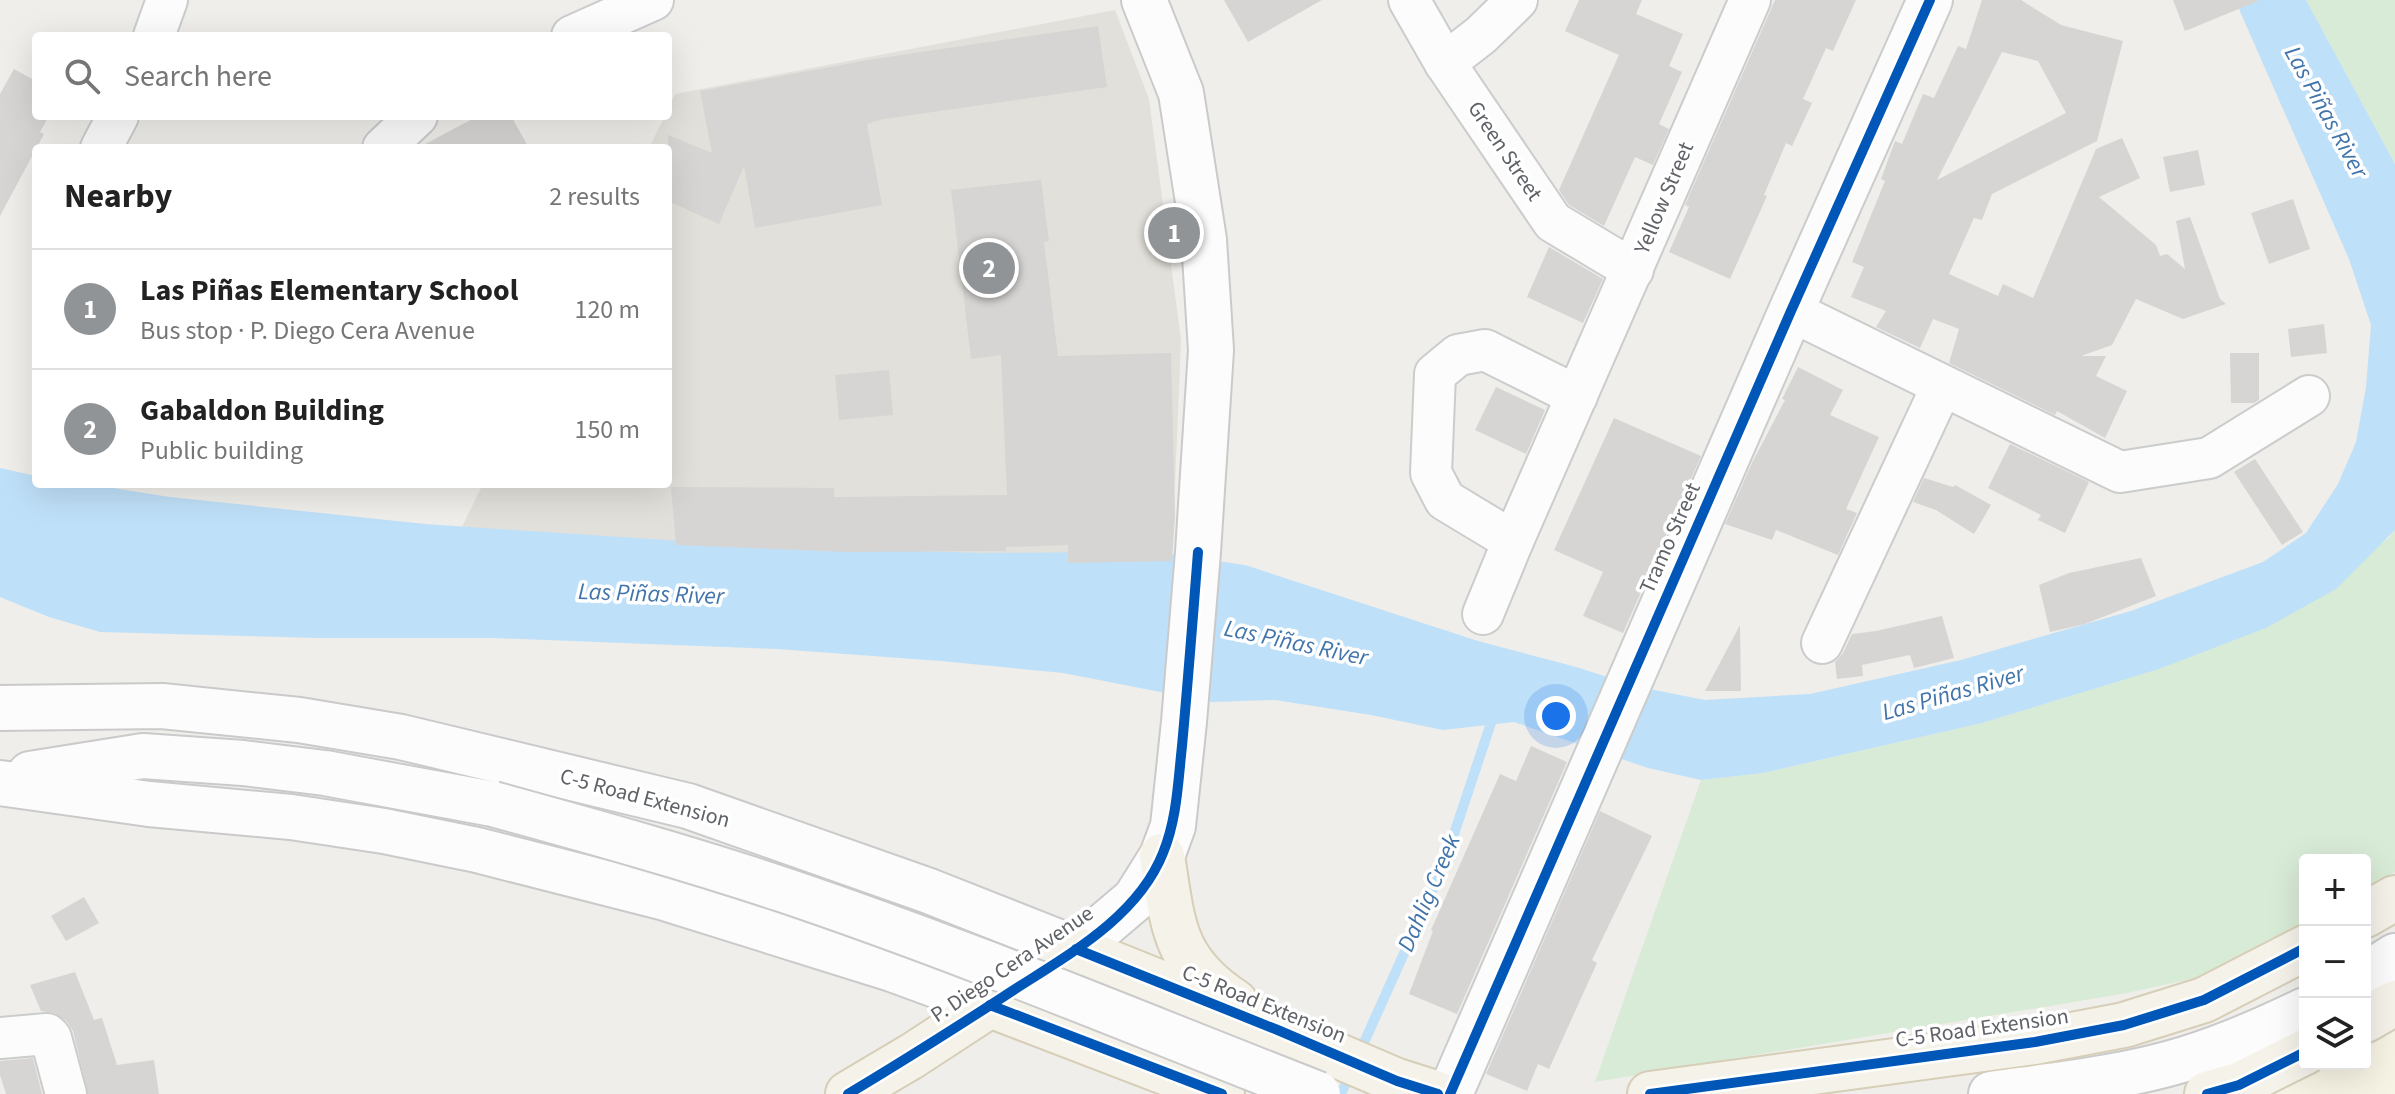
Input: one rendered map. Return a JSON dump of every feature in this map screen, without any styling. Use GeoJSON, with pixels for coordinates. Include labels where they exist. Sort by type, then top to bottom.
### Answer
{"type":"FeatureCollection","features":[{"type":"Feature","properties":{"kind":"main road","name":"P. Diego Cera Avenue"},"geometry":{"type":"LineString","coordinates":[[848,1094],[1076,949],[1135,899],[1162,856],[1173,826],[1198,552],[1211,350],[1204,240],[1181,93],[1144,0]]}},
{"type":"Feature","properties":{"kind":"main road","name":"Tramo Street"},"geometry":{"type":"LineString","coordinates":[[1450,1094],[1930,0]]}},
{"type":"Feature","properties":{"kind":"main road","name":"C-5 Road Extension"},"geometry":{"type":"LineString","coordinates":[[0,710],[162,706],[299,720],[401,737],[688,806],[929,891],[1397,1081],[1438,1094]]}},
{"type":"Feature","properties":{"kind":"main road","name":"C-5 Road Extension"},"geometry":{"type":"LineString","coordinates":[[0,710],[143,756],[325,773],[493,804],[640,844],[911,935],[1318,1094]]}},
{"type":"Feature","properties":{"kind":"main road","name":"C-5 Road Extension"},"geometry":{"type":"LineString","coordinates":[[0,781],[143,756]]}},
{"type":"Feature","properties":{"kind":"main road","name":"C-5 Road Extension"},"geometry":{"type":"LineString","coordinates":[[0,781],[149,804],[291,817],[384,831],[477,850],[665,898],[892,969],[1222,1094]]}},
{"type":"Feature","properties":{"kind":"main road"},"geometry":{"type":"LineString","coordinates":[[1162,856],[1173,924],[1183,951],[1196,971],[1219,992],[1280,1031]]}},
{"type":"Feature","properties":{"kind":"main road"},"geometry":{"type":"LineString","coordinates":[[2371,912],[2395,898]]}},
{"type":"Feature","properties":{"kind":"main road","name":"C-5 Road Extension"},"geometry":{"type":"LineString","coordinates":[[1650,1094],[2035,1042],[2124,1025],[2204,1000],[2299,951]]}},
{"type":"Feature","properties":{"kind":"main road"},"geometry":{"type":"LineString","coordinates":[[2371,971],[2395,956]]}},
{"type":"Feature","properties":{"kind":"main road"},"geometry":{"type":"LineString","coordinates":[[2371,1017],[2395,1003]]}},
{"type":"Feature","properties":{"kind":"main road"},"geometry":{"type":"LineString","coordinates":[[1991,1094],[2183,1060],[2248,1037],[2299,1013]]}},
{"type":"Feature","properties":{"kind":"main road"},"geometry":{"type":"LineString","coordinates":[[2207,1094],[2239,1085],[2299,1055]]}},
{"type":"Feature","properties":{"kind":"street"},"geometry":{"type":"LineString","coordinates":[[155,32],[167,0]]}},
{"type":"Feature","properties":{"kind":"street"},"geometry":{"type":"LineString","coordinates":[[581,32],[653,0]]}},
{"type":"Feature","properties":{"kind":"street","name":"Green Street"},"geometry":{"type":"LineString","coordinates":[[1409,0],[1445,63],[1553,222],[1633,270]]}},
{"type":"Feature","properties":{"kind":"street"},"geometry":{"type":"LineString","coordinates":[[1445,63],[1481,35],[1517,0]]}},
{"type":"Feature","properties":{"kind":"street","name":"Yellow Street"},"geometry":{"type":"LineString","coordinates":[[1483,614],[1750,0]]}},
{"type":"Feature","properties":{"kind":"street"},"geometry":{"type":"LineString","coordinates":[[103,144],[116,120]]}},
{"type":"Feature","properties":{"kind":"street"},"geometry":{"type":"LineString","coordinates":[[387,144],[413,120]]}},
{"type":"Feature","properties":{"kind":"street"},"geometry":{"type":"LineString","coordinates":[[1791,311],[2120,472],[2209,458],[2309,396]]}},
{"type":"Feature","properties":{"kind":"street"},"geometry":{"type":"LineString","coordinates":[[1513,541],[1445,500],[1431,473],[1435,374],[1458,355],[1485,350],[1577,396]]}},
{"type":"Feature","properties":{"kind":"street"},"geometry":{"type":"LineString","coordinates":[[1822,643],[1942,386]]}},
{"type":"Feature","properties":{"kind":"street"},"geometry":{"type":"LineString","coordinates":[[0,1038],[47,1034],[51,1038],[66,1094]]}},
{"type":"Feature","properties":{"kind":"shaded area"},"geometry":{"type":"Polygon","coordinates":[[[1115,10],[1149,99],[1181,340],[1172,559],[455,541],[481,488],[672,488],[672,144],[651,144],[663,120],[672,120],[675,94],[1115,10]]]}},
{"type":"Feature","properties":{"kind":"shaded area"},"geometry":{"type":"Polygon","coordinates":[[[2395,1032],[2395,1094],[2276,1094],[2323,1070],[2371,1070],[2371,1045],[2395,1032]]]}},
{"type":"Feature","properties":{"kind":"green space"},"geometry":{"type":"Polygon","coordinates":[[[2306,0],[2395,0],[2395,164],[2306,0]]]}},
{"type":"Feature","properties":{"kind":"green space"},"geometry":{"type":"Polygon","coordinates":[[[2395,530],[2395,872],[2371,886],[2371,854],[2299,854],[2299,929],[2262,950],[2196,978],[2127,993],[1595,1082],[1701,780],[1763,773],[1982,723],[2156,670],[2388,539],[2395,530]]]}},
{"type":"Feature","properties":{"kind":"water","name":"Las Piñas River"},"geometry":{"type":"Polygon","coordinates":[[[2235,0],[2306,0],[2395,164],[2395,530],[2336,589],[2266,628],[2156,670],[1982,723],[1763,773],[1701,780],[1648,768],[1514,722],[1443,730],[1275,700],[1212,702],[1063,673],[777,649],[492,638],[320,638],[100,632],[49,617],[0,597],[0,468],[32,475],[32,488],[113,488],[425,524],[742,545],[980,553],[1154,552],[1245,565],[1478,641],[1639,687],[1705,700],[1810,694],[1961,660],[2131,611],[2263,562],[2306,533],[2338,484],[2356,442],[2366,387],[2371,325],[2349,259],[2235,0]]]}},
{"type":"Feature","properties":{"kind":"building"},"geometry":{"type":"Polygon","coordinates":[[[1224,0],[1322,0],[1248,42],[1224,0]]]}},
{"type":"Feature","properties":{"kind":"building"},"geometry":{"type":"Polygon","coordinates":[[[1579,0],[1642,0],[1636,14],[1683,34],[1669,66],[1682,72],[1659,124],[1669,129],[1653,165],[1635,157],[1604,226],[1569,205],[1559,190],[1619,55],[1565,31],[1579,0]]]}},
{"type":"Feature","properties":{"kind":"building"},"geometry":{"type":"Polygon","coordinates":[[[1775,0],[1856,0],[1833,51],[1826,48],[1803,99],[1812,103],[1792,146],[1786,143],[1764,195],[1767,196],[1730,279],[1669,252],[1689,207],[1685,205],[1775,0]]]}},
{"type":"Feature","properties":{"kind":"building"},"geometry":{"type":"Polygon","coordinates":[[[1982,0],[2021,0],[2061,25],[2123,41],[2097,141],[1992,194],[1982,220],[1974,218],[1949,274],[1998,296],[2003,284],[2033,298],[2096,149],[2122,138],[2140,178],[2099,197],[2156,245],[2160,256],[2167,254],[2185,269],[2176,221],[2190,217],[2220,299],[2226,304],[2183,319],[2136,299],[2112,345],[2081,356],[2106,356],[2096,376],[2127,391],[2105,438],[2057,411],[2055,415],[1949,363],[1959,329],[1933,319],[1920,348],[1876,327],[1886,311],[1851,297],[1864,267],[1852,262],[1885,181],[1881,179],[1895,141],[1902,144],[1923,94],[1934,98],[1958,46],[1966,49],[1982,0]],[[2002,52],[1937,180],[2066,113],[2038,61],[2002,52]]]}},
{"type":"Feature","properties":{"kind":"building"},"geometry":{"type":"Polygon","coordinates":[[[2173,0],[2258,0],[2258,1],[2185,31],[2173,0]]]}},
{"type":"Feature","properties":{"kind":"building"},"geometry":{"type":"Polygon","coordinates":[[[1098,26],[1107,87],[867,124],[882,205],[755,228],[744,166],[719,224],[672,203],[672,144],[668,144],[668,135],[712,153],[700,91],[874,59],[1098,26]]]}},
{"type":"Feature","properties":{"kind":"building"},"geometry":{"type":"Polygon","coordinates":[[[14,69],[32,79],[32,120],[47,120],[40,132],[44,134],[39,144],[32,144],[32,156],[0,216],[0,94],[14,69]]]}},
{"type":"Feature","properties":{"kind":"building"},"geometry":{"type":"Polygon","coordinates":[[[470,120],[513,120],[527,144],[426,144],[470,120]]]}},
{"type":"Feature","properties":{"kind":"building"},"geometry":{"type":"Polygon","coordinates":[[[2198,150],[2205,185],[2170,192],[2163,157],[2198,150]]]}},
{"type":"Feature","properties":{"kind":"building"},"geometry":{"type":"Polygon","coordinates":[[[1041,180],[1049,241],[1044,242],[1058,356],[1171,353],[1175,516],[1172,561],[1068,563],[1068,545],[1006,547],[1006,551],[846,552],[676,545],[672,487],[834,488],[834,497],[1007,495],[1001,355],[971,359],[951,190],[1041,180]]]}},
{"type":"Feature","properties":{"kind":"building"},"geometry":{"type":"Polygon","coordinates":[[[2293,199],[2310,249],[2269,264],[2251,213],[2293,199]]]}},
{"type":"Feature","properties":{"kind":"building"},"geometry":{"type":"Polygon","coordinates":[[[1549,247],[1603,279],[1583,323],[1527,297],[1549,247]]]}},
{"type":"Feature","properties":{"kind":"building"},"geometry":{"type":"Polygon","coordinates":[[[2324,324],[2327,353],[2291,357],[2288,329],[2324,324]]]}},
{"type":"Feature","properties":{"kind":"building"},"geometry":{"type":"Polygon","coordinates":[[[2230,353],[2259,353],[2259,400],[2254,403],[2231,403],[2230,353]]]}},
{"type":"Feature","properties":{"kind":"building"},"geometry":{"type":"Polygon","coordinates":[[[1798,367],[1843,390],[1830,415],[1879,437],[1846,509],[1857,513],[1838,555],[1776,530],[1772,540],[1725,524],[1798,367]]]}},
{"type":"Feature","properties":{"kind":"building"},"geometry":{"type":"Polygon","coordinates":[[[889,370],[893,415],[839,420],[835,375],[889,370]]]}},
{"type":"Feature","properties":{"kind":"building"},"geometry":{"type":"Polygon","coordinates":[[[1496,387],[1545,410],[1526,454],[1475,430],[1496,387]]]}},
{"type":"Feature","properties":{"kind":"building"},"geometry":{"type":"Polygon","coordinates":[[[1614,418],[1701,456],[1623,633],[1583,616],[1603,572],[1554,550],[1614,418]]]}},
{"type":"Feature","properties":{"kind":"building"},"geometry":{"type":"Polygon","coordinates":[[[2010,444],[2089,482],[2065,533],[2038,520],[2041,515],[1988,488],[2010,444]]]}},
{"type":"Feature","properties":{"kind":"building"},"geometry":{"type":"Polygon","coordinates":[[[2255,459],[2303,532],[2282,545],[2234,472],[2255,459]]]}},
{"type":"Feature","properties":{"kind":"building"},"geometry":{"type":"Polygon","coordinates":[[[1924,478],[1955,485],[1991,505],[1974,534],[1936,510],[1913,502],[1924,478]]]}},
{"type":"Feature","properties":{"kind":"building"},"geometry":{"type":"Polygon","coordinates":[[[2141,558],[2156,596],[2085,624],[2050,632],[2039,585],[2069,573],[2141,558]]]}},
{"type":"Feature","properties":{"kind":"building"},"geometry":{"type":"Polygon","coordinates":[[[1942,616],[1954,658],[1914,668],[1910,655],[1862,665],[1863,676],[1837,679],[1835,662],[1852,634],[1942,616]]]}},
{"type":"Feature","properties":{"kind":"building"},"geometry":{"type":"Polygon","coordinates":[[[1740,625],[1741,691],[1705,691],[1740,625]]]}},
{"type":"Feature","properties":{"kind":"building"},"geometry":{"type":"Polygon","coordinates":[[[1531,746],[1567,762],[1457,1014],[1409,994],[1431,930],[1500,774],[1516,781],[1531,746]]]}},
{"type":"Feature","properties":{"kind":"building"},"geometry":{"type":"Polygon","coordinates":[[[1600,811],[1652,836],[1592,960],[1597,963],[1549,1069],[1538,1064],[1527,1091],[1486,1074],[1600,811]]]}},
{"type":"Feature","properties":{"kind":"building"},"geometry":{"type":"Polygon","coordinates":[[[84,897],[99,923],[66,941],[51,916],[84,897]]]}},
{"type":"Feature","properties":{"kind":"building"},"geometry":{"type":"Polygon","coordinates":[[[75,972],[94,1020],[102,1018],[117,1065],[154,1060],[159,1094],[88,1094],[73,1031],[55,1013],[41,1011],[30,985],[75,972]]]}},
{"type":"Feature","properties":{"kind":"building"},"geometry":{"type":"Polygon","coordinates":[[[33,1058],[42,1094],[6,1094],[0,1075],[0,1061],[33,1058]]]}},
{"type":"Feature","properties":{"kind":"waterway","name":"Dahlig Creek"},"geometry":{"type":"LineString","coordinates":[[1358,1056],[1444,864],[1494,714]]}},
{"type":"Feature","properties":{"kind":"waterway","name":"Dahlig Creek"},"geometry":{"type":"LineString","coordinates":[[1341,1094],[1350,1074]]}},
{"type":"Feature","properties":{"kind":"cycle path"},"geometry":{"type":"LineString","coordinates":[[1450,1094],[1930,0]]}},
{"type":"Feature","properties":{"kind":"cycle path"},"geometry":{"type":"LineString","coordinates":[[848,1094],[1072,953],[1116,918],[1151,877],[1168,840],[1176,800],[1198,552]]}},
{"type":"Feature","properties":{"kind":"cycle path"},"geometry":{"type":"LineString","coordinates":[[1076,949],[1397,1081],[1438,1094]]}},
{"type":"Feature","properties":{"kind":"cycle path"},"geometry":{"type":"LineString","coordinates":[[1650,1094],[2035,1042],[2124,1025],[2204,1000],[2299,951]]}},
{"type":"Feature","properties":{"kind":"cycle path"},"geometry":{"type":"LineString","coordinates":[[990,1005],[1222,1094]]}},
{"type":"Feature","properties":{"kind":"cycle path"},"geometry":{"type":"LineString","coordinates":[[2207,1094],[2239,1085],[2299,1055]]}},
{"type":"Feature","properties":{"kind":"place","name":"Las Piñas Elementary School"},"geometry":{"type":"Point","coordinates":[1174,233]}},
{"type":"Feature","properties":{"kind":"place","name":"Gabaldon Building"},"geometry":{"type":"Point","coordinates":[989,268]}}]}
